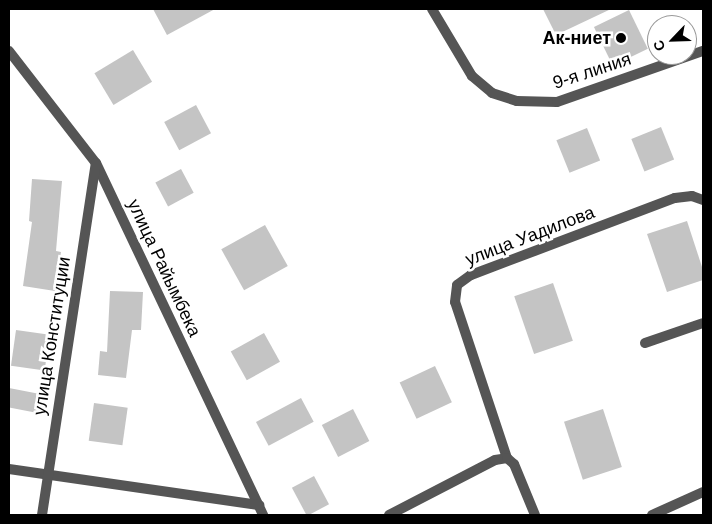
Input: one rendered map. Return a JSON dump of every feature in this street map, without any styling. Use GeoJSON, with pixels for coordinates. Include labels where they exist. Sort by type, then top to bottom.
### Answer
{"type":"FeatureCollection","features":[{"type":"Feature","properties":{"kind":"street","name":"9-я линия"},"geometry":{"type":"LineString","coordinates":[[432,9],[472,76],[492,93],[517,101],[556,102],[703,51]]}},
{"type":"Feature","properties":{"kind":"street","name":"улица Райымбека"},"geometry":{"type":"LineString","coordinates":[[9,51],[96,163],[263,515]]}},
{"type":"Feature","properties":{"kind":"street","name":"улица Конституции"},"geometry":{"type":"LineString","coordinates":[[42,515],[96,163]]}},
{"type":"Feature","properties":{"kind":"street","name":"улица Уадилова"},"geometry":{"type":"LineString","coordinates":[[535,515],[514,464],[506,458],[455,302],[457,285],[471,275],[675,198],[692,196],[703,200]]}},
{"type":"Feature","properties":{"kind":"street"},"geometry":{"type":"LineString","coordinates":[[645,343],[703,323]]}},
{"type":"Feature","properties":{"kind":"street"},"geometry":{"type":"LineString","coordinates":[[389,515],[495,460],[506,458]]}},
{"type":"Feature","properties":{"kind":"street"},"geometry":{"type":"LineString","coordinates":[[9,469],[259,505]]}},
{"type":"Feature","properties":{"kind":"street"},"geometry":{"type":"LineString","coordinates":[[652,515],[703,492]]}},
{"type":"Feature","properties":{"kind":"building"},"geometry":{"type":"Polygon","coordinates":[[[153,9],[215,9],[167,35],[153,9]]]}},
{"type":"Feature","properties":{"kind":"building"},"geometry":{"type":"Polygon","coordinates":[[[543,9],[611,9],[556,35],[543,9]]]}},
{"type":"Feature","properties":{"kind":"building","name":"Ак-ниет"},"geometry":{"type":"Polygon","coordinates":[[[629,10],[647,49],[613,66],[594,27],[629,10]]]}},
{"type":"Feature","properties":{"kind":"building"},"geometry":{"type":"Polygon","coordinates":[[[133,50],[152,82],[113,105],[94,73],[133,50]]]}},
{"type":"Feature","properties":{"kind":"building"},"geometry":{"type":"Polygon","coordinates":[[[196,105],[211,133],[179,150],[164,122],[196,105]]]}},
{"type":"Feature","properties":{"kind":"building"},"geometry":{"type":"Polygon","coordinates":[[[661,127],[674,159],[644,171],[631,139],[661,127]]]}},
{"type":"Feature","properties":{"kind":"building"},"geometry":{"type":"Polygon","coordinates":[[[587,128],[600,160],[570,173],[556,140],[587,128]]]}},
{"type":"Feature","properties":{"kind":"building"},"geometry":{"type":"Polygon","coordinates":[[[181,169],[194,193],[168,206],[155,183],[181,169]]]}},
{"type":"Feature","properties":{"kind":"building"},"geometry":{"type":"Polygon","coordinates":[[[32,179],[62,181],[56,251],[61,252],[55,291],[23,286],[32,222],[29,221],[32,179]]]}},
{"type":"Feature","properties":{"kind":"building"},"geometry":{"type":"Polygon","coordinates":[[[687,221],[703,270],[703,280],[667,292],[647,234],[687,221]]]}},
{"type":"Feature","properties":{"kind":"building"},"geometry":{"type":"Polygon","coordinates":[[[265,225],[288,266],[244,290],[221,249],[265,225]]]}},
{"type":"Feature","properties":{"kind":"building"},"geometry":{"type":"Polygon","coordinates":[[[553,283],[573,341],[534,354],[514,296],[553,283]]]}},
{"type":"Feature","properties":{"kind":"building"},"geometry":{"type":"Polygon","coordinates":[[[110,291],[143,292],[141,330],[132,330],[126,378],[98,375],[100,351],[107,352],[110,291]]]}},
{"type":"Feature","properties":{"kind":"building"},"geometry":{"type":"Polygon","coordinates":[[[16,330],[50,335],[45,370],[11,366],[16,330]]]}},
{"type":"Feature","properties":{"kind":"building"},"geometry":{"type":"Polygon","coordinates":[[[264,333],[280,362],[247,380],[231,351],[264,333]]]}},
{"type":"Feature","properties":{"kind":"building"},"geometry":{"type":"Polygon","coordinates":[[[435,366],[452,402],[417,419],[400,382],[435,366]]]}},
{"type":"Feature","properties":{"kind":"building"},"geometry":{"type":"Polygon","coordinates":[[[9,388],[46,395],[43,414],[9,407],[9,388]]]}},
{"type":"Feature","properties":{"kind":"building"},"geometry":{"type":"Polygon","coordinates":[[[301,398],[314,422],[269,446],[256,422],[301,398]]]}},
{"type":"Feature","properties":{"kind":"building"},"geometry":{"type":"Polygon","coordinates":[[[94,403],[128,408],[122,445],[89,441],[94,403]]]}},
{"type":"Feature","properties":{"kind":"building"},"geometry":{"type":"Polygon","coordinates":[[[353,409],[369,441],[338,457],[322,425],[353,409]]]}},
{"type":"Feature","properties":{"kind":"building"},"geometry":{"type":"Polygon","coordinates":[[[603,409],[622,467],[583,480],[564,422],[603,409]]]}},
{"type":"Feature","properties":{"kind":"building"},"geometry":{"type":"Polygon","coordinates":[[[314,476],[329,504],[306,515],[292,488],[314,476]]]}},
{"type":"Feature","properties":{"kind":"place","name":"Ак-ниет"},"geometry":{"type":"Point","coordinates":[621,38]}}]}
